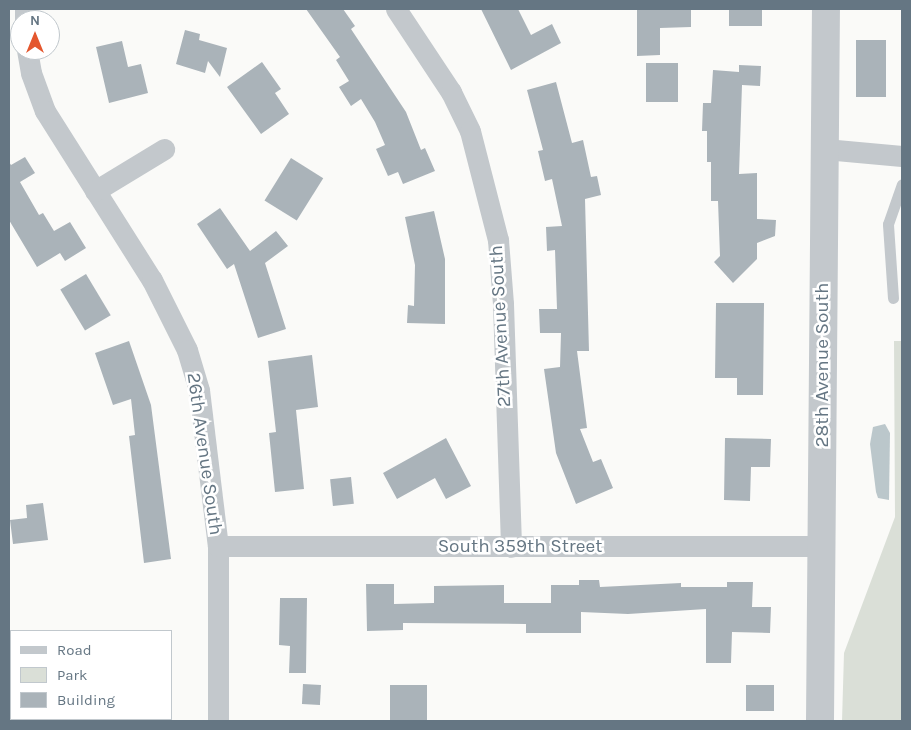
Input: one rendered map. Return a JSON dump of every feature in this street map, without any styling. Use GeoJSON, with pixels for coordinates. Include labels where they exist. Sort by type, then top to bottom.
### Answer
{"type":"FeatureCollection","features":[{"type":"Feature","properties":{"kind":"street","name":"27th Avenue South"},"geometry":{"type":"LineString","coordinates":[[396,9],[451,92],[470,131],[498,240],[503,304],[511,547]]}},
{"type":"Feature","properties":{"kind":"street","name":"28th Avenue South"},"geometry":{"type":"LineString","coordinates":[[820,721],[826,9]]}},
{"type":"Feature","properties":{"kind":"street","name":"26th Avenue South"},"geometry":{"type":"LineString","coordinates":[[28,60],[30,73],[45,111],[152,280],[187,350],[200,400],[218,546],[218,721]]}},
{"type":"Feature","properties":{"kind":"street"},"geometry":{"type":"LineString","coordinates":[[96,191],[164,149]]}},
{"type":"Feature","properties":{"kind":"street"},"geometry":{"type":"LineString","coordinates":[[825,149],[902,156]]}},
{"type":"Feature","properties":{"kind":"street","name":"South 359th Street"},"geometry":{"type":"LineString","coordinates":[[218,546],[822,546]]}},
{"type":"Feature","properties":{"kind":"lane"},"geometry":{"type":"LineString","coordinates":[[893,298],[888,224],[902,184]]}},
{"type":"Feature","properties":{"kind":"green space"},"geometry":{"type":"Polygon","coordinates":[[[894,341],[902,341],[902,721],[842,721],[844,653],[895,517],[894,341]]]}},
{"type":"Feature","properties":{"kind":"shaded area"},"geometry":{"type":"Polygon","coordinates":[[[885,424],[890,433],[889,500],[878,498],[870,444],[873,427],[885,424]]]}},
{"type":"Feature","properties":{"kind":"building"},"geometry":{"type":"Polygon","coordinates":[[[306,9],[343,9],[355,26],[351,29],[406,112],[421,150],[425,148],[435,171],[403,184],[398,172],[388,176],[376,149],[385,145],[375,122],[361,99],[351,106],[339,87],[349,81],[336,60],[340,57],[306,9]]]}},
{"type":"Feature","properties":{"kind":"building"},"geometry":{"type":"Polygon","coordinates":[[[481,9],[518,9],[531,35],[552,24],[561,43],[511,70],[481,9]]]}},
{"type":"Feature","properties":{"kind":"building"},"geometry":{"type":"Polygon","coordinates":[[[637,9],[691,9],[691,27],[660,28],[660,55],[637,56],[637,9]]]}},
{"type":"Feature","properties":{"kind":"building"},"geometry":{"type":"Polygon","coordinates":[[[729,9],[762,9],[762,26],[729,26],[729,9]]]}},
{"type":"Feature","properties":{"kind":"building"},"geometry":{"type":"Polygon","coordinates":[[[185,30],[200,34],[199,40],[227,48],[220,77],[208,61],[205,73],[176,64],[185,30]]]}},
{"type":"Feature","properties":{"kind":"building"},"geometry":{"type":"Polygon","coordinates":[[[856,40],[886,40],[886,97],[856,97],[856,40]]]}},
{"type":"Feature","properties":{"kind":"building"},"geometry":{"type":"Polygon","coordinates":[[[122,41],[128,67],[141,64],[148,93],[109,103],[96,47],[122,41]]]}},
{"type":"Feature","properties":{"kind":"building"},"geometry":{"type":"Polygon","coordinates":[[[262,62],[281,89],[275,93],[289,114],[261,134],[227,87],[262,62]]]}},
{"type":"Feature","properties":{"kind":"building"},"geometry":{"type":"Polygon","coordinates":[[[646,63],[678,63],[678,102],[646,102],[646,63]]]}},
{"type":"Feature","properties":{"kind":"building"},"geometry":{"type":"Polygon","coordinates":[[[739,65],[761,66],[760,86],[742,85],[739,174],[757,173],[757,219],[776,220],[775,236],[757,243],[757,259],[733,283],[714,262],[720,256],[718,201],[711,201],[711,162],[707,162],[707,131],[702,131],[703,103],[711,103],[713,70],[739,72],[739,65]]]}},
{"type":"Feature","properties":{"kind":"building"},"geometry":{"type":"Polygon","coordinates":[[[556,82],[572,143],[583,140],[591,177],[597,176],[601,195],[585,199],[589,351],[577,351],[587,428],[580,429],[593,462],[601,459],[613,488],[576,504],[556,453],[544,369],[560,367],[561,333],[540,333],[539,309],[557,309],[555,250],[547,251],[546,227],[562,226],[552,179],[545,181],[538,151],[543,150],[527,90],[556,82]]]}},
{"type":"Feature","properties":{"kind":"building"},"geometry":{"type":"Polygon","coordinates":[[[25,157],[35,173],[20,182],[39,215],[43,213],[54,231],[70,222],[86,248],[65,261],[60,253],[37,267],[9,220],[9,162],[11,165],[25,157]]]}},
{"type":"Feature","properties":{"kind":"building"},"geometry":{"type":"Polygon","coordinates":[[[291,158],[323,178],[297,221],[265,200],[291,158]]]}},
{"type":"Feature","properties":{"kind":"building"},"geometry":{"type":"Polygon","coordinates":[[[220,208],[250,251],[276,231],[288,246],[265,263],[286,329],[258,338],[234,264],[227,269],[197,224],[220,208]]]}},
{"type":"Feature","properties":{"kind":"building"},"geometry":{"type":"Polygon","coordinates":[[[434,211],[445,259],[445,324],[407,323],[408,305],[414,306],[415,265],[405,217],[434,211]]]}},
{"type":"Feature","properties":{"kind":"building"},"geometry":{"type":"Polygon","coordinates":[[[86,274],[111,315],[85,331],[60,289],[86,274]]]}},
{"type":"Feature","properties":{"kind":"building"},"geometry":{"type":"Polygon","coordinates":[[[716,303],[764,303],[763,395],[737,395],[737,378],[715,378],[716,303]]]}},
{"type":"Feature","properties":{"kind":"building"},"geometry":{"type":"Polygon","coordinates":[[[129,341],[151,405],[171,559],[144,563],[129,436],[135,435],[131,399],[113,405],[95,353],[129,341]]]}},
{"type":"Feature","properties":{"kind":"building"},"geometry":{"type":"Polygon","coordinates":[[[312,355],[318,407],[296,410],[304,489],[275,492],[269,433],[276,432],[268,361],[312,355]]]}},
{"type":"Feature","properties":{"kind":"building"},"geometry":{"type":"Polygon","coordinates":[[[446,438],[471,486],[446,499],[435,478],[397,499],[383,473],[446,438]]]}},
{"type":"Feature","properties":{"kind":"building"},"geometry":{"type":"Polygon","coordinates":[[[725,438],[771,439],[770,467],[751,467],[750,501],[724,500],[725,438]]]}},
{"type":"Feature","properties":{"kind":"building"},"geometry":{"type":"Polygon","coordinates":[[[351,477],[354,504],[333,506],[330,479],[351,477]]]}},
{"type":"Feature","properties":{"kind":"building"},"geometry":{"type":"Polygon","coordinates":[[[43,503],[48,540],[13,544],[10,520],[27,518],[26,505],[43,503]]]}},
{"type":"Feature","properties":{"kind":"building"},"geometry":{"type":"Polygon","coordinates":[[[579,580],[599,580],[600,587],[681,583],[681,587],[727,587],[727,582],[753,582],[752,607],[771,607],[770,633],[732,632],[731,663],[706,663],[706,609],[628,614],[581,612],[581,633],[526,633],[526,624],[403,623],[403,630],[367,631],[366,584],[394,584],[394,604],[434,603],[434,586],[504,585],[504,603],[551,603],[551,585],[579,585],[579,580]]]}},
{"type":"Feature","properties":{"kind":"building"},"geometry":{"type":"Polygon","coordinates":[[[280,598],[307,598],[306,673],[289,673],[290,646],[279,645],[280,598]]]}},
{"type":"Feature","properties":{"kind":"building"},"geometry":{"type":"Polygon","coordinates":[[[303,684],[321,685],[320,705],[302,704],[303,684]]]}},
{"type":"Feature","properties":{"kind":"building"},"geometry":{"type":"Polygon","coordinates":[[[390,685],[427,685],[427,721],[390,721],[390,685]]]}},
{"type":"Feature","properties":{"kind":"building"},"geometry":{"type":"Polygon","coordinates":[[[746,685],[774,685],[774,711],[746,711],[746,685]]]}}]}
